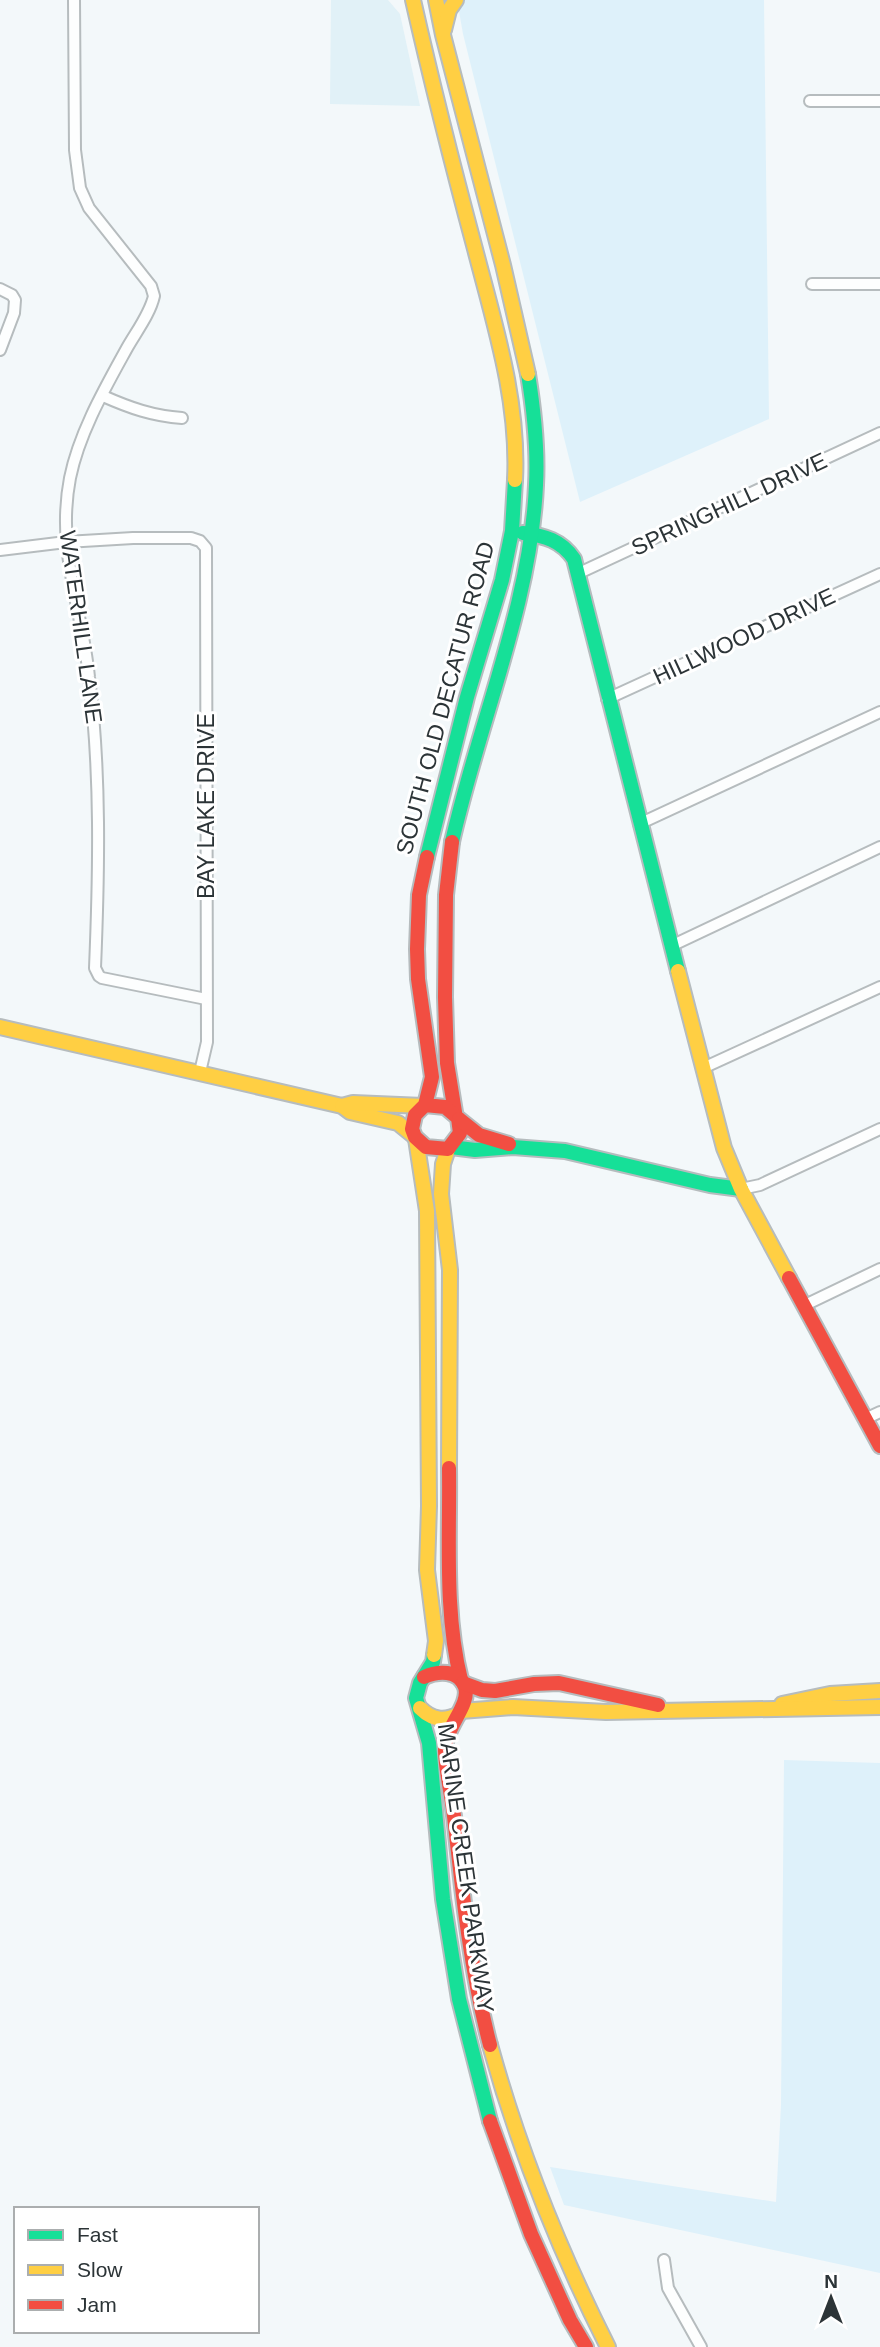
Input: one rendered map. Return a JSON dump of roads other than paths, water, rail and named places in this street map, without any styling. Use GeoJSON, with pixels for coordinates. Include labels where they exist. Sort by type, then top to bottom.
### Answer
{"type":"FeatureCollection","features":[{"type":"Feature","properties":{"kind":"main road","name":"SOUTH OLD DECATUR ROAD"},"geometry":{"type":"LineString","coordinates":[[413,0],[433,90],[503,356],[514,421],[516,459],[512,531],[502,580],[467,697],[419,895],[417,949],[421,1010],[432,1065],[431,1083],[424,1105]]}},
{"type":"Feature","properties":{"kind":"main road","name":"SOUTH OLD DECATUR ROAD"},"geometry":{"type":"LineString","coordinates":[[436,0],[520,335],[534,404],[537,486],[531,535],[502,660],[465,785],[452,842],[445,902],[446,1055],[457,1116]]}},
{"type":"Feature","properties":{"kind":"main road"},"geometry":{"type":"LineString","coordinates":[[443,34],[449,10],[456,0]]}},
{"type":"Feature","properties":{"kind":"main road"},"geometry":{"type":"LineString","coordinates":[[469,228],[492,222]]}},
{"type":"Feature","properties":{"kind":"main road"},"geometry":{"type":"LineString","coordinates":[[512,531],[531,535]]}},
{"type":"Feature","properties":{"kind":"main road","name":"SOUTH OLD DECATUR ROAD"},"geometry":{"type":"LineString","coordinates":[[531,535],[562,543],[574,559],[607,699],[724,1147],[741,1189],[880,1446]]}},
{"type":"Feature","properties":{"kind":"main road"},"geometry":{"type":"LineString","coordinates":[[431,837],[452,842]]}},
{"type":"Feature","properties":{"kind":"main road"},"geometry":{"type":"LineString","coordinates":[[0,1027],[342,1106],[350,1112],[398,1123],[426,1147],[475,1150],[513,1147],[565,1151],[710,1185],[741,1189]]}},
{"type":"Feature","properties":{"kind":"main road"},"geometry":{"type":"LineString","coordinates":[[342,1106],[352,1103],[439,1104],[479,1135],[508,1143],[513,1147]]}},
{"type":"Feature","properties":{"kind":"main road"},"geometry":{"type":"LineString","coordinates":[[424,1105],[414,1119],[427,1211],[428,1570],[436,1629],[436,1652],[417,1691],[419,1708],[429,1717],[449,1719],[460,1713],[513,1707],[606,1712],[880,1707]]}},
{"type":"Feature","properties":{"kind":"main road"},"geometry":{"type":"LineString","coordinates":[[457,1116],[458,1137],[449,1148],[440,1171],[440,1186],[450,1268],[451,1608],[454,1652],[466,1696],[460,1713]]}},
{"type":"Feature","properties":{"kind":"main road"},"geometry":{"type":"LineString","coordinates":[[424,1677],[443,1672],[482,1690],[495,1691],[534,1684],[559,1684],[680,1710]]}},
{"type":"Feature","properties":{"kind":"main road"},"geometry":{"type":"LineString","coordinates":[[767,1709],[800,1698],[855,1691],[880,1691]]}},
{"type":"Feature","properties":{"kind":"main road","name":"MARINE CREEK PARKWAY"},"geometry":{"type":"LineString","coordinates":[[419,1708],[429,1743],[438,1861],[447,1932],[459,1999],[475,2064],[492,2129],[531,2234],[569,2320],[586,2347]]}},
{"type":"Feature","properties":{"kind":"main road","name":"MARINE CREEK PARKWAY"},"geometry":{"type":"LineString","coordinates":[[460,1713],[448,1731],[444,1749],[455,1815],[469,1941],[489,2041],[516,2138],[534,2187],[572,2278],[608,2347]]}},
{"type":"Feature","properties":{"kind":"street","name":"WATERHILL LANE"},"geometry":{"type":"LineString","coordinates":[[74,0],[75,149],[80,188],[89,208],[151,286],[153,296],[85,430],[70,477],[66,542],[89,673],[95,736],[96,972],[102,978],[206,999]]}},
{"type":"Feature","properties":{"kind":"street"},"geometry":{"type":"LineString","coordinates":[[810,101],[880,101]]}},
{"type":"Feature","properties":{"kind":"street"},"geometry":{"type":"LineString","coordinates":[[812,284],[880,284]]}},
{"type":"Feature","properties":{"kind":"street"},"geometry":{"type":"LineString","coordinates":[[0,289],[12,295],[16,307],[0,350]]}},
{"type":"Feature","properties":{"kind":"street"},"geometry":{"type":"LineString","coordinates":[[103,396],[138,411],[182,418]]}},
{"type":"Feature","properties":{"kind":"street","name":"SPRINGHILL DRIVE"},"geometry":{"type":"LineString","coordinates":[[577,574],[880,433]]}},
{"type":"Feature","properties":{"kind":"street","name":"BAY LAKE DRIVE"},"geometry":{"type":"LineString","coordinates":[[66,542],[191,538],[200,541],[206,548],[207,1042],[200,1072]]}},
{"type":"Feature","properties":{"kind":"street"},"geometry":{"type":"LineString","coordinates":[[0,550],[66,542]]}},
{"type":"Feature","properties":{"kind":"street","name":"HILLWOOD DRIVE"},"geometry":{"type":"LineString","coordinates":[[607,699],[880,574]]}},
{"type":"Feature","properties":{"kind":"street"},"geometry":{"type":"LineString","coordinates":[[639,824],[880,712]]}},
{"type":"Feature","properties":{"kind":"street"},"geometry":{"type":"LineString","coordinates":[[671,946],[880,847]]}},
{"type":"Feature","properties":{"kind":"street"},"geometry":{"type":"LineString","coordinates":[[703,1068],[880,987]]}},
{"type":"Feature","properties":{"kind":"street"},"geometry":{"type":"LineString","coordinates":[[741,1189],[760,1185],[880,1129]]}},
{"type":"Feature","properties":{"kind":"street"},"geometry":{"type":"LineString","coordinates":[[803,1306],[880,1269]]}},
{"type":"Feature","properties":{"kind":"street"},"geometry":{"type":"LineString","coordinates":[[865,1419],[880,1412]]}},
{"type":"Feature","properties":{"kind":"street"},"geometry":{"type":"LineString","coordinates":[[664,2260],[668,2288],[701,2347]]}}]}
